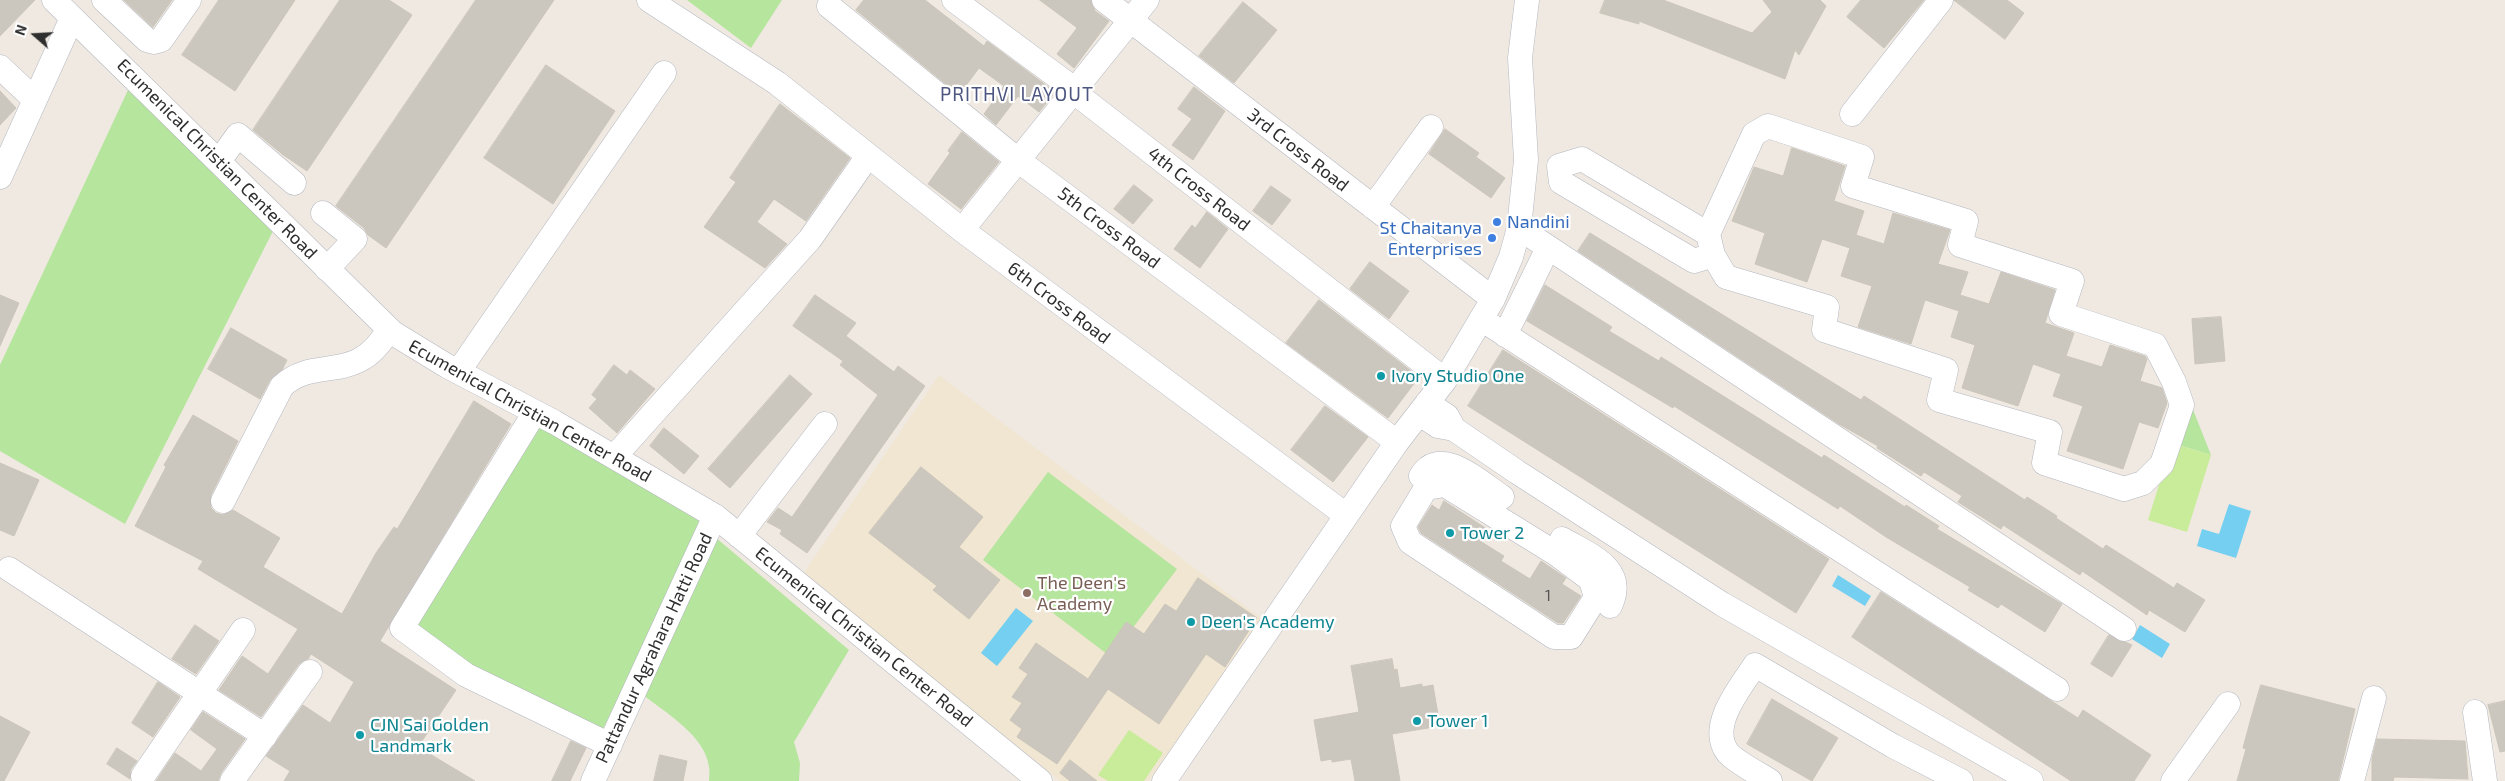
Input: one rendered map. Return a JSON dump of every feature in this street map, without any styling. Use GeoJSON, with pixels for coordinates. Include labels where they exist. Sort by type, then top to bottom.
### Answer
{"type":"FeatureCollection","features":[{"type":"Feature","properties":{"kind":"street","name":"Ecumenical Christian Center Road"},"geometry":{"type":"LineString","coordinates":[[54,0],[389,329],[458,372],[535,412],[715,516],[1040,781]]}},
{"type":"Feature","properties":{"kind":"street"},"geometry":{"type":"LineString","coordinates":[[104,0],[147,40],[154,42],[162,40],[189,0]]}},
{"type":"Feature","properties":{"kind":"street","name":"6th Cross Road"},"geometry":{"type":"LineString","coordinates":[[649,0],[777,83],[962,230],[1346,515]]}},
{"type":"Feature","properties":{"kind":"street","name":"4th Cross Road"},"geometry":{"type":"LineString","coordinates":[[954,0],[1070,86],[1074,92],[1445,380]]}},
{"type":"Feature","properties":{"kind":"street","name":"3rd Cross Road"},"geometry":{"type":"LineString","coordinates":[[1104,0],[1493,299]]}},
{"type":"Feature","properties":{"kind":"street"},"geometry":{"type":"LineString","coordinates":[[962,230],[1147,0]]}},
{"type":"Feature","properties":{"kind":"street"},"geometry":{"type":"LineString","coordinates":[[1164,781],[1397,442],[1445,380],[1493,299],[1511,257],[1519,228],[1526,160],[1520,58],[1527,0]]}},
{"type":"Feature","properties":{"kind":"street"},"geometry":{"type":"LineString","coordinates":[[1852,114],[1941,0]]}},
{"type":"Feature","properties":{"kind":"street","name":"5th Cross Road"},"geometry":{"type":"LineString","coordinates":[[829,6],[1019,161],[1397,442]]}},
{"type":"Feature","properties":{"kind":"street"},"geometry":{"type":"LineString","coordinates":[[0,177],[72,18]]}},
{"type":"Feature","properties":{"kind":"street"},"geometry":{"type":"LineString","coordinates":[[0,67],[34,100]]}},
{"type":"Feature","properties":{"kind":"street"},"geometry":{"type":"LineString","coordinates":[[458,372],[664,73]]}},
{"type":"Feature","properties":{"kind":"street"},"geometry":{"type":"LineString","coordinates":[[1373,207],[1431,126]]}},
{"type":"Feature","properties":{"kind":"street"},"geometry":{"type":"LineString","coordinates":[[1526,160],[1559,166],[1561,182],[1694,261],[1711,245],[1754,134],[1768,126],[1862,158],[1853,186],[1966,222],[1960,245],[2072,281],[2061,314],[2155,344],[2174,382],[2182,405],[2162,464],[2143,483],[2124,489],[2044,463],[2050,432],[1939,400],[1946,370],[1824,330],[1827,307],[1726,277],[1711,245]]}},
{"type":"Feature","properties":{"kind":"street"},"geometry":{"type":"LineString","coordinates":[[219,161],[238,135],[294,184]]}},
{"type":"Feature","properties":{"kind":"street"},"geometry":{"type":"LineString","coordinates":[[614,457],[810,239],[868,156]]}},
{"type":"Feature","properties":{"kind":"street"},"geometry":{"type":"LineString","coordinates":[[323,213],[355,239],[327,269]]}},
{"type":"Feature","properties":{"kind":"street"},"geometry":{"type":"LineString","coordinates":[[1519,228],[2124,629]]}},
{"type":"Feature","properties":{"kind":"street"},"geometry":{"type":"LineString","coordinates":[[1505,335],[1548,248]]}},
{"type":"Feature","properties":{"kind":"street"},"geometry":{"type":"LineString","coordinates":[[1481,319],[2057,689]]}},
{"type":"Feature","properties":{"kind":"street"},"geometry":{"type":"LineString","coordinates":[[223,501],[282,386],[300,375],[356,364],[372,352],[389,329]]}},
{"type":"Feature","properties":{"kind":"street"},"geometry":{"type":"LineString","coordinates":[[1424,409],[1447,416],[1454,429],[1517,472],[1722,604],[2031,781]]}},
{"type":"Feature","properties":{"kind":"street"},"geometry":{"type":"LineString","coordinates":[[535,412],[402,628],[466,675],[610,745]]}},
{"type":"Feature","properties":{"kind":"street"},"geometry":{"type":"LineString","coordinates":[[739,536],[825,424]]}},
{"type":"Feature","properties":{"kind":"street"},"geometry":{"type":"LineString","coordinates":[[1421,476],[1433,464],[1449,463],[1496,505],[1559,546],[1607,566],[1615,583],[1610,606]]}},
{"type":"Feature","properties":{"kind":"street"},"geometry":{"type":"LineString","coordinates":[[1496,505],[1517,472]]}},
{"type":"Feature","properties":{"kind":"street"},"geometry":{"type":"LineString","coordinates":[[1496,505],[1445,484],[1426,488],[1402,526],[1410,542],[1554,637],[1571,636],[1596,597],[1591,580],[1559,546]]}},
{"type":"Feature","properties":{"kind":"street"},"geometry":{"type":"LineString","coordinates":[[1559,546],[1579,512]]}},
{"type":"Feature","properties":{"kind":"street","name":"Pattandur Agrahara Hatti Road"},"geometry":{"type":"LineString","coordinates":[[593,781],[715,516]]}},
{"type":"Feature","properties":{"kind":"street"},"geometry":{"type":"LineString","coordinates":[[3,574],[200,692],[265,736]]}},
{"type":"Feature","properties":{"kind":"street"},"geometry":{"type":"LineString","coordinates":[[143,776],[243,630]]}},
{"type":"Feature","properties":{"kind":"street"},"geometry":{"type":"LineString","coordinates":[[1724,699],[1743,665],[1750,661],[1893,746],[1961,781]]}},
{"type":"Feature","properties":{"kind":"street"},"geometry":{"type":"LineString","coordinates":[[1755,665],[1724,717],[1723,742],[1729,754],[1770,781]]}},
{"type":"Feature","properties":{"kind":"street"},"geometry":{"type":"LineString","coordinates":[[232,781],[310,672]]}},
{"type":"Feature","properties":{"kind":"street"},"geometry":{"type":"LineString","coordinates":[[1863,727],[1878,694]]}},
{"type":"Feature","properties":{"kind":"street"},"geometry":{"type":"LineString","coordinates":[[2352,781],[2374,698]]}},
{"type":"Feature","properties":{"kind":"street"},"geometry":{"type":"LineString","coordinates":[[2174,781],[2228,704]]}},
{"type":"Feature","properties":{"kind":"street"},"geometry":{"type":"LineString","coordinates":[[1893,746],[1912,712]]}},
{"type":"Feature","properties":{"kind":"street"},"geometry":{"type":"LineString","coordinates":[[2475,712],[2486,781]]}},
{"type":"Feature","properties":{"kind":"shaded area","name":"The Deen's Academy"},"geometry":{"type":"Polygon","coordinates":[[[939,375],[1263,620],[1149,781],[1060,781],[803,574],[939,375]]]}},
{"type":"Feature","properties":{"kind":"green space"},"geometry":{"type":"Polygon","coordinates":[[[687,0],[782,0],[751,48],[687,0]]]}},
{"type":"Feature","properties":{"kind":"green space"},"geometry":{"type":"Polygon","coordinates":[[[128,90],[275,227],[125,524],[0,451],[0,365],[128,90]]]}},
{"type":"Feature","properties":{"kind":"green space"},"geometry":{"type":"Polygon","coordinates":[[[2188,397],[2211,455],[2172,443],[2188,397]]]}},
{"type":"Feature","properties":{"kind":"green space"},"geometry":{"type":"Polygon","coordinates":[[[540,426],[705,520],[602,731],[473,670],[413,630],[540,426]]]}},
{"type":"Feature","properties":{"kind":"green space"},"geometry":{"type":"Polygon","coordinates":[[[2172,443],[2211,455],[2187,532],[2148,520],[2172,443]]]}},
{"type":"Feature","properties":{"kind":"green space"},"geometry":{"type":"Polygon","coordinates":[[[1048,472],[1177,569],[1111,657],[983,560],[1048,472]]]}},
{"type":"Feature","properties":{"kind":"green space"},"geometry":{"type":"Polygon","coordinates":[[[715,537],[849,650],[794,742],[800,763],[799,781],[709,781],[709,767],[705,753],[698,741],[688,730],[642,694],[715,537]]]}},
{"type":"Feature","properties":{"kind":"green space"},"geometry":{"type":"Polygon","coordinates":[[[1129,730],[1163,753],[1144,781],[1108,781],[1098,775],[1129,730]]]}},
{"type":"Feature","properties":{"kind":"water"},"geometry":{"type":"Polygon","coordinates":[[[2229,504],[2251,511],[2236,558],[2197,546],[2202,529],[2219,534],[2229,504]]]}},
{"type":"Feature","properties":{"kind":"water"},"geometry":{"type":"Polygon","coordinates":[[[1838,575],[1871,596],[1865,606],[1832,586],[1838,575]]]}},
{"type":"Feature","properties":{"kind":"water"},"geometry":{"type":"Polygon","coordinates":[[[1016,608],[1033,621],[997,666],[981,653],[1016,608]]]}},
{"type":"Feature","properties":{"kind":"water"},"geometry":{"type":"Polygon","coordinates":[[[2140,625],[2170,644],[2162,658],[2132,639],[2140,625]]]}},
{"type":"Feature","properties":{"kind":"building"},"geometry":{"type":"Polygon","coordinates":[[[0,0],[35,0],[0,36],[0,0]]]}},
{"type":"Feature","properties":{"kind":"building"},"geometry":{"type":"Polygon","coordinates":[[[124,0],[172,0],[153,27],[124,0]]]}},
{"type":"Feature","properties":{"kind":"building"},"geometry":{"type":"Polygon","coordinates":[[[219,0],[295,0],[235,91],[182,55],[219,0]]]}},
{"type":"Feature","properties":{"kind":"building"},"geometry":{"type":"Polygon","coordinates":[[[340,0],[389,0],[412,15],[307,171],[282,154],[253,130],[340,0]]]}},
{"type":"Feature","properties":{"kind":"building"},"geometry":{"type":"Polygon","coordinates":[[[476,0],[554,0],[386,248],[368,235],[364,228],[336,206],[476,0]]]}},
{"type":"Feature","properties":{"kind":"building"},"geometry":{"type":"Polygon","coordinates":[[[864,0],[925,0],[984,46],[987,41],[1055,92],[1039,112],[1018,96],[996,125],[984,114],[1004,86],[979,68],[959,95],[856,10],[864,0]]]}},
{"type":"Feature","properties":{"kind":"building"},"geometry":{"type":"Polygon","coordinates":[[[1040,0],[1091,0],[1095,11],[1109,21],[1074,68],[1057,54],[1077,28],[1040,0]]]}},
{"type":"Feature","properties":{"kind":"building"},"geometry":{"type":"Polygon","coordinates":[[[1605,0],[1663,0],[1752,33],[1772,12],[1763,0],[1820,0],[1826,6],[1799,55],[1795,50],[1785,79],[1639,21],[1639,24],[1600,13],[1605,0]]]}},
{"type":"Feature","properties":{"kind":"building"},"geometry":{"type":"Polygon","coordinates":[[[1861,0],[1924,0],[1884,48],[1847,17],[1861,0]]]}},
{"type":"Feature","properties":{"kind":"building"},"geometry":{"type":"Polygon","coordinates":[[[1954,0],[2007,0],[2024,13],[2005,39],[1954,0]]]}},
{"type":"Feature","properties":{"kind":"building"},"geometry":{"type":"Polygon","coordinates":[[[1243,2],[1277,30],[1234,83],[1199,56],[1243,2]]]}},
{"type":"Feature","properties":{"kind":"building"},"geometry":{"type":"Polygon","coordinates":[[[546,65],[615,111],[553,204],[484,158],[546,65]]]}},
{"type":"Feature","properties":{"kind":"building"},"geometry":{"type":"Polygon","coordinates":[[[1194,87],[1225,111],[1193,160],[1172,145],[1192,119],[1178,109],[1194,87]]]}},
{"type":"Feature","properties":{"kind":"building"},"geometry":{"type":"Polygon","coordinates":[[[0,91],[16,108],[0,125],[0,91]]]}},
{"type":"Feature","properties":{"kind":"building"},"geometry":{"type":"Polygon","coordinates":[[[780,104],[850,158],[806,221],[774,199],[757,222],[787,244],[765,268],[704,227],[736,182],[730,178],[780,104]]]}},
{"type":"Feature","properties":{"kind":"building"},"geometry":{"type":"Polygon","coordinates":[[[1445,129],[1479,153],[1476,157],[1505,178],[1491,198],[1429,154],[1445,129]]]}},
{"type":"Feature","properties":{"kind":"building"},"geometry":{"type":"Polygon","coordinates":[[[962,132],[999,162],[961,209],[928,184],[962,132]]]}},
{"type":"Feature","properties":{"kind":"building"},"geometry":{"type":"Polygon","coordinates":[[[1792,148],[1845,166],[1834,201],[1864,211],[1856,235],[1884,244],[1893,213],[1950,230],[1938,264],[1968,272],[1960,295],[1989,304],[2001,272],[2055,290],[2045,323],[2074,333],[2066,356],[2102,367],[2110,345],[2145,356],[2147,359],[2140,381],[2162,388],[2167,403],[2158,428],[2139,422],[2123,469],[2067,451],[2083,406],[2053,396],[2061,374],[2033,364],[2018,406],[1962,388],[1975,345],[1951,337],[1959,311],[1925,300],[1911,344],[1858,327],[1872,286],[1841,276],[1850,248],[1822,239],[1807,282],[1755,264],[1765,233],[1732,221],[1754,167],[1783,176],[1792,148]]]}},
{"type":"Feature","properties":{"kind":"building"},"geometry":{"type":"Polygon","coordinates":[[[1134,185],[1153,200],[1133,224],[1114,209],[1134,185]]]}},
{"type":"Feature","properties":{"kind":"building"},"geometry":{"type":"Polygon","coordinates":[[[1271,186],[1291,200],[1272,225],[1253,211],[1271,186]]]}},
{"type":"Feature","properties":{"kind":"building"},"geometry":{"type":"Polygon","coordinates":[[[1207,212],[1228,229],[1200,268],[1174,249],[1192,225],[1195,228],[1207,212]]]}},
{"type":"Feature","properties":{"kind":"building"},"geometry":{"type":"Polygon","coordinates":[[[1590,233],[1861,400],[1864,396],[2025,500],[2027,497],[2057,516],[2056,518],[2103,549],[2106,545],[2174,588],[2177,583],[2205,600],[2185,632],[2149,610],[2147,615],[2082,571],[2080,575],[2003,525],[2001,529],[1958,502],[1962,496],[1924,472],[1921,476],[1877,448],[1878,446],[1839,424],[1578,251],[1590,233]]]}},
{"type":"Feature","properties":{"kind":"building"},"geometry":{"type":"Polygon","coordinates":[[[1370,262],[1409,291],[1389,319],[1350,289],[1370,262]]]}},
{"type":"Feature","properties":{"kind":"building"},"geometry":{"type":"Polygon","coordinates":[[[1545,285],[1612,327],[1609,331],[1659,361],[1661,357],[1822,458],[1824,455],[1905,507],[1906,505],[1939,526],[1937,529],[2062,604],[2045,632],[2001,604],[1998,608],[1968,590],[1970,587],[1886,537],[1840,506],[1838,509],[1674,406],[1673,408],[1527,321],[1545,285]]]}},
{"type":"Feature","properties":{"kind":"building"},"geometry":{"type":"Polygon","coordinates":[[[0,295],[19,303],[0,346],[0,295]]]}},
{"type":"Feature","properties":{"kind":"building"},"geometry":{"type":"Polygon","coordinates":[[[815,295],[856,323],[846,336],[894,372],[898,366],[925,386],[807,553],[780,534],[782,530],[767,522],[778,508],[792,517],[878,395],[840,365],[843,361],[793,326],[815,295]]]}},
{"type":"Feature","properties":{"kind":"building"},"geometry":{"type":"Polygon","coordinates":[[[1319,300],[1419,377],[1388,418],[1286,343],[1319,300]]]}},
{"type":"Feature","properties":{"kind":"building"},"geometry":{"type":"Polygon","coordinates":[[[2221,317],[2225,361],[2195,364],[2192,319],[2221,317]]]}},
{"type":"Feature","properties":{"kind":"building"},"geometry":{"type":"Polygon","coordinates":[[[231,328],[287,360],[282,370],[270,380],[260,399],[208,369],[231,328]]]}},
{"type":"Feature","properties":{"kind":"building"},"geometry":{"type":"Polygon","coordinates":[[[1503,350],[1829,559],[1796,613],[1468,406],[1503,350]]]}},
{"type":"Feature","properties":{"kind":"building"},"geometry":{"type":"Polygon","coordinates":[[[614,365],[627,375],[630,370],[655,389],[617,433],[589,408],[597,399],[592,395],[614,365]]]}},
{"type":"Feature","properties":{"kind":"building"},"geometry":{"type":"Polygon","coordinates":[[[790,375],[812,394],[730,488],[708,469],[790,375]]]}},
{"type":"Feature","properties":{"kind":"building"},"geometry":{"type":"Polygon","coordinates":[[[474,401],[511,424],[380,641],[456,690],[418,747],[475,781],[284,781],[290,771],[266,756],[303,705],[330,723],[354,682],[311,654],[308,659],[299,664],[261,717],[219,690],[242,656],[268,674],[298,629],[198,569],[203,561],[135,526],[166,467],[164,465],[193,415],[238,441],[211,495],[211,508],[216,513],[223,515],[233,510],[280,538],[263,567],[342,614],[376,553],[394,527],[397,529],[474,401]]]}},
{"type":"Feature","properties":{"kind":"building"},"geometry":{"type":"Polygon","coordinates":[[[1325,406],[1368,437],[1333,482],[1291,450],[1325,406]]]}},
{"type":"Feature","properties":{"kind":"building"},"geometry":{"type":"Polygon","coordinates":[[[664,428],[699,456],[684,474],[650,446],[664,428]]]}},
{"type":"Feature","properties":{"kind":"building"},"geometry":{"type":"Polygon","coordinates":[[[0,463],[39,480],[14,536],[0,530],[0,463]]]}},
{"type":"Feature","properties":{"kind":"building"},"geometry":{"type":"Polygon","coordinates":[[[921,467],[983,517],[959,547],[1000,580],[969,619],[933,590],[937,586],[869,533],[921,467]]]}},
{"type":"Feature","properties":{"kind":"building"},"geometry":{"type":"Polygon","coordinates":[[[1444,501],[1487,529],[1480,541],[1504,556],[1501,561],[1530,579],[1541,561],[1566,578],[1562,584],[1581,596],[1563,623],[1558,623],[1421,533],[1418,527],[1432,505],[1439,510],[1444,501]]]}},
{"type":"Feature","properties":{"kind":"building"},"geometry":{"type":"Polygon","coordinates":[[[1198,578],[1257,618],[1225,667],[1206,654],[1159,724],[1108,689],[1057,764],[1017,737],[1022,729],[1010,720],[1022,703],[1012,697],[1028,674],[1019,668],[1036,643],[1088,679],[1126,622],[1144,634],[1165,604],[1176,611],[1198,578]]]}},
{"type":"Feature","properties":{"kind":"building"},"geometry":{"type":"Polygon","coordinates":[[[1881,592],[2078,718],[2083,710],[2151,755],[2134,781],[2071,781],[1852,637],[1881,592]]]}},
{"type":"Feature","properties":{"kind":"building"},"geometry":{"type":"Polygon","coordinates":[[[195,625],[219,641],[196,674],[172,659],[195,625]]]}},
{"type":"Feature","properties":{"kind":"building"},"geometry":{"type":"Polygon","coordinates":[[[2109,635],[2132,645],[2112,677],[2091,664],[2109,635]]]}},
{"type":"Feature","properties":{"kind":"building","name":"Tower 1"},"geometry":{"type":"Polygon","coordinates":[[[1392,659],[1394,670],[1397,669],[1400,688],[1422,684],[1422,687],[1433,685],[1440,726],[1392,734],[1400,781],[1355,781],[1351,759],[1332,762],[1332,759],[1321,761],[1314,720],[1359,712],[1351,666],[1392,659]]]}},
{"type":"Feature","properties":{"kind":"building"},"geometry":{"type":"Polygon","coordinates":[[[158,682],[180,697],[153,737],[132,723],[158,682]]]}},
{"type":"Feature","properties":{"kind":"building"},"geometry":{"type":"Polygon","coordinates":[[[2261,685],[2355,709],[2338,781],[2237,781],[2246,749],[2243,748],[2261,685]]]}},
{"type":"Feature","properties":{"kind":"building"},"geometry":{"type":"Polygon","coordinates":[[[1772,699],[1838,738],[1812,781],[1747,744],[1772,699]]]}},
{"type":"Feature","properties":{"kind":"building"},"geometry":{"type":"Polygon","coordinates":[[[2505,701],[2505,751],[2500,752],[2488,705],[2505,701]]]}},
{"type":"Feature","properties":{"kind":"building"},"geometry":{"type":"Polygon","coordinates":[[[203,712],[245,739],[221,773],[218,781],[156,781],[175,753],[201,771],[217,749],[191,730],[203,712]]]}},
{"type":"Feature","properties":{"kind":"building"},"geometry":{"type":"Polygon","coordinates":[[[0,716],[30,732],[4,781],[0,781],[0,716]]]}},
{"type":"Feature","properties":{"kind":"building"},"geometry":{"type":"Polygon","coordinates":[[[2377,739],[2465,741],[2468,779],[2394,777],[2393,781],[2372,781],[2372,759],[2377,739]]]}},
{"type":"Feature","properties":{"kind":"building"},"geometry":{"type":"Polygon","coordinates":[[[571,741],[586,748],[570,781],[552,781],[571,741]]]}},
{"type":"Feature","properties":{"kind":"building"},"geometry":{"type":"Polygon","coordinates":[[[117,748],[137,761],[131,769],[130,779],[107,764],[117,748]]]}},
{"type":"Feature","properties":{"kind":"building"},"geometry":{"type":"Polygon","coordinates":[[[660,755],[687,761],[683,781],[654,781],[660,755]]]}},
{"type":"Feature","properties":{"kind":"building"},"geometry":{"type":"Polygon","coordinates":[[[1070,760],[1097,781],[1070,781],[1060,773],[1070,760]]]}},
{"type":"Feature","properties":{"kind":"place","name":"Nandini"},"geometry":{"type":"Point","coordinates":[1497,222]}},
{"type":"Feature","properties":{"kind":"place","name":"St Chaitanya Enterprises"},"geometry":{"type":"Point","coordinates":[1492,238]}},
{"type":"Feature","properties":{"kind":"place","name":"Ivory Studio One"},"geometry":{"type":"Point","coordinates":[1381,376]}},
{"type":"Feature","properties":{"kind":"place","name":"Tower 2"},"geometry":{"type":"Point","coordinates":[1450,533]}},
{"type":"Feature","properties":{"kind":"place","name":"The Deen's Academy"},"geometry":{"type":"Point","coordinates":[1027,593]}},
{"type":"Feature","properties":{"kind":"place","name":"Deen's Academy"},"geometry":{"type":"Point","coordinates":[1191,622]}},
{"type":"Feature","properties":{"kind":"place","name":"Tower 1"},"geometry":{"type":"Point","coordinates":[1417,721]}},
{"type":"Feature","properties":{"kind":"place","name":"CJN Sai Golden Landmark"},"geometry":{"type":"Point","coordinates":[360,735]}},
{"type":"Feature","properties":{"kind":"district","name":"PRITHVI LAYOUT"},"geometry":{"type":"Point","coordinates":[1017,95]}}]}
